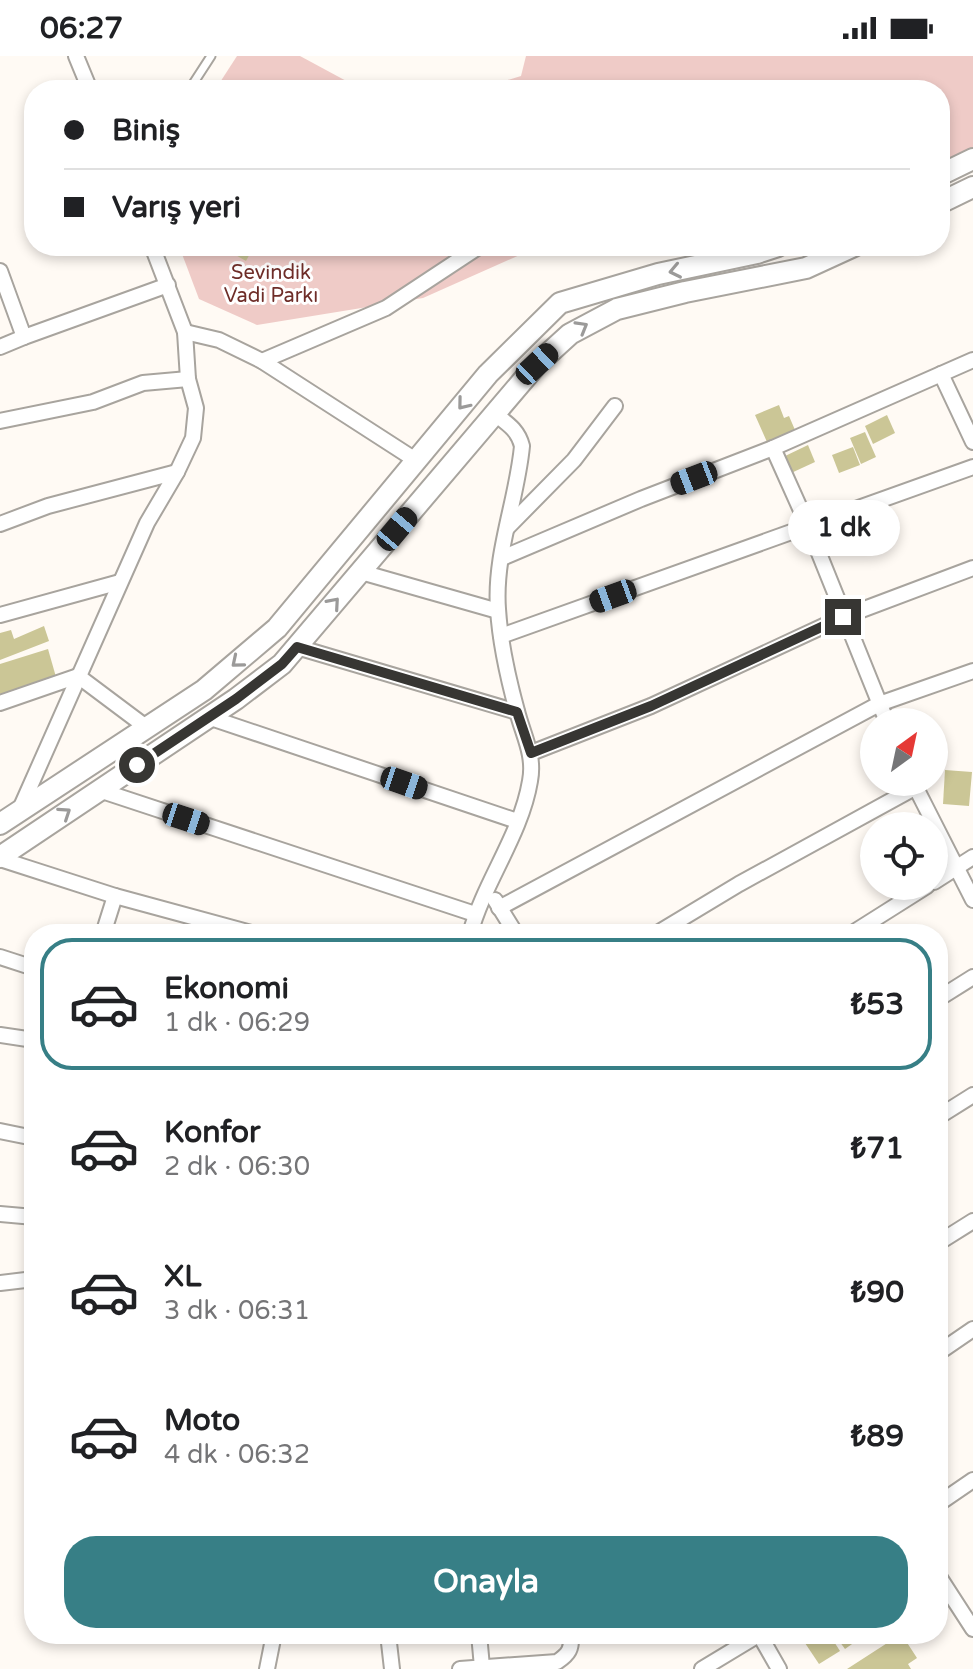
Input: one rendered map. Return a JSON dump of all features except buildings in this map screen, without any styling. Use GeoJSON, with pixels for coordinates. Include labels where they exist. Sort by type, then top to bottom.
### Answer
{"type":"FeatureCollection","features":[{"type":"Feature","properties":{"kind":"main road"},"geometry":{"type":"LineString","coordinates":[[950,170],[973,159]]}},
{"type":"Feature","properties":{"kind":"main road"},"geometry":{"type":"LineString","coordinates":[[950,198],[973,187]]}},
{"type":"Feature","properties":{"kind":"main road"},"geometry":{"type":"LineString","coordinates":[[0,824],[204,690],[277,628],[488,374],[560,303],[658,274],[743,256]]}},
{"type":"Feature","properties":{"kind":"main road"},"geometry":{"type":"LineString","coordinates":[[0,858],[282,664],[537,364],[570,334],[606,314],[685,292],[806,268],[832,256]]}},
{"type":"Feature","properties":{"kind":"street"},"geometry":{"type":"LineString","coordinates":[[76,56],[86,80]]}},
{"type":"Feature","properties":{"kind":"street"},"geometry":{"type":"LineString","coordinates":[[20,809],[147,523],[193,438],[196,408],[188,379],[185,332],[156,256]]}},
{"type":"Feature","properties":{"kind":"street"},"geometry":{"type":"LineString","coordinates":[[262,361],[386,308],[465,256]]}},
{"type":"Feature","properties":{"kind":"street"},"geometry":{"type":"LineString","coordinates":[[0,271],[24,337]]}},
{"type":"Feature","properties":{"kind":"street"},"geometry":{"type":"LineString","coordinates":[[0,347],[168,285]]}},
{"type":"Feature","properties":{"kind":"street"},"geometry":{"type":"LineString","coordinates":[[185,332],[219,340],[262,361],[417,461]]}},
{"type":"Feature","properties":{"kind":"street"},"geometry":{"type":"LineString","coordinates":[[502,558],[773,448],[973,360]]}},
{"type":"Feature","properties":{"kind":"street"},"geometry":{"type":"LineString","coordinates":[[941,374],[973,442]]}},
{"type":"Feature","properties":{"kind":"street"},"geometry":{"type":"LineString","coordinates":[[0,421],[93,402],[143,383],[188,379]]}},
{"type":"Feature","properties":{"kind":"street"},"geometry":{"type":"LineString","coordinates":[[507,529],[574,460],[615,406]]}},
{"type":"Feature","properties":{"kind":"street"},"geometry":{"type":"LineString","coordinates":[[472,924],[517,821],[530,781],[531,753],[517,712],[501,636],[497,591],[522,446],[512,426],[495,414]]}},
{"type":"Feature","properties":{"kind":"street"},"geometry":{"type":"LineString","coordinates":[[773,448],[808,526],[881,708]]}},
{"type":"Feature","properties":{"kind":"street"},"geometry":{"type":"LineString","coordinates":[[501,636],[973,467]]}},
{"type":"Feature","properties":{"kind":"street"},"geometry":{"type":"LineString","coordinates":[[0,524],[48,506],[177,472]]}},
{"type":"Feature","properties":{"kind":"street"},"geometry":{"type":"LineString","coordinates":[[531,753],[651,706],[843,617],[973,568]]}},
{"type":"Feature","properties":{"kind":"street"},"geometry":{"type":"LineString","coordinates":[[361,572],[498,611]]}},
{"type":"Feature","properties":{"kind":"street"},"geometry":{"type":"LineString","coordinates":[[0,615],[120,582]]}},
{"type":"Feature","properties":{"kind":"street"},"geometry":{"type":"LineString","coordinates":[[297,647],[517,712]]}},
{"type":"Feature","properties":{"kind":"street"},"geometry":{"type":"LineString","coordinates":[[499,908],[879,704],[973,671]]}},
{"type":"Feature","properties":{"kind":"street"},"geometry":{"type":"LineString","coordinates":[[78,676],[146,727]]}},
{"type":"Feature","properties":{"kind":"street"},"geometry":{"type":"LineString","coordinates":[[0,703],[78,676]]}},
{"type":"Feature","properties":{"kind":"street"},"geometry":{"type":"LineString","coordinates":[[208,717],[517,821]]}},
{"type":"Feature","properties":{"kind":"street"},"geometry":{"type":"LineString","coordinates":[[99,790],[475,914]]}},
{"type":"Feature","properties":{"kind":"street"},"geometry":{"type":"LineString","coordinates":[[673,924],[893,796]]}},
{"type":"Feature","properties":{"kind":"street"},"geometry":{"type":"LineString","coordinates":[[920,796],[973,900]]}},
{"type":"Feature","properties":{"kind":"street"},"geometry":{"type":"LineString","coordinates":[[948,873],[973,857]]}},
{"type":"Feature","properties":{"kind":"street"},"geometry":{"type":"LineString","coordinates":[[0,858],[115,896],[215,924]]}},
{"type":"Feature","properties":{"kind":"street"},"geometry":{"type":"LineString","coordinates":[[488,885],[509,924]]}},
{"type":"Feature","properties":{"kind":"street"},"geometry":{"type":"LineString","coordinates":[[106,924],[115,896]]}},
{"type":"Feature","properties":{"kind":"street"},"geometry":{"type":"LineString","coordinates":[[867,924],[905,900]]}},
{"type":"Feature","properties":{"kind":"street"},"geometry":{"type":"LineString","coordinates":[[0,957],[24,965]]}},
{"type":"Feature","properties":{"kind":"street"},"geometry":{"type":"LineString","coordinates":[[948,993],[973,977]]}},
{"type":"Feature","properties":{"kind":"street"},"geometry":{"type":"LineString","coordinates":[[0,1035],[24,1039]]}},
{"type":"Feature","properties":{"kind":"street"},"geometry":{"type":"LineString","coordinates":[[948,1111],[973,1095]]}},
{"type":"Feature","properties":{"kind":"street"},"geometry":{"type":"LineString","coordinates":[[0,1131],[24,1136]]}},
{"type":"Feature","properties":{"kind":"street"},"geometry":{"type":"LineString","coordinates":[[0,1214],[24,1216]]}},
{"type":"Feature","properties":{"kind":"street"},"geometry":{"type":"LineString","coordinates":[[948,1237],[973,1221]]}},
{"type":"Feature","properties":{"kind":"street"},"geometry":{"type":"LineString","coordinates":[[0,1283],[24,1280]]}},
{"type":"Feature","properties":{"kind":"street"},"geometry":{"type":"LineString","coordinates":[[948,1346],[973,1329]]}},
{"type":"Feature","properties":{"kind":"street"},"geometry":{"type":"LineString","coordinates":[[948,1497],[973,1480]]}},
{"type":"Feature","properties":{"kind":"street"},"geometry":{"type":"LineString","coordinates":[[948,1590],[973,1629]]}},
{"type":"Feature","properties":{"kind":"street"},"geometry":{"type":"LineString","coordinates":[[267,1669],[272,1644]]}},
{"type":"Feature","properties":{"kind":"street"},"geometry":{"type":"LineString","coordinates":[[389,1644],[392,1669]]}},
{"type":"Feature","properties":{"kind":"street"},"geometry":{"type":"LineString","coordinates":[[480,1644],[482,1667]]}},
{"type":"Feature","properties":{"kind":"street"},"geometry":{"type":"LineString","coordinates":[[460,1669],[557,1662],[567,1655],[572,1644]]}},
{"type":"Feature","properties":{"kind":"street"},"geometry":{"type":"LineString","coordinates":[[702,1669],[743,1644]]}},
{"type":"Feature","properties":{"kind":"street"},"geometry":{"type":"LineString","coordinates":[[765,1644],[779,1669]]}},
{"type":"Feature","properties":{"kind":"lane"},"geometry":{"type":"LineString","coordinates":[[195,80],[211,56]]}},
{"type":"Feature","properties":{"kind":"green space"},"geometry":{"type":"Polygon","coordinates":[[[237,56],[300,56],[344,80],[221,80],[237,56]]]}},
{"type":"Feature","properties":{"kind":"green space"},"geometry":{"type":"Polygon","coordinates":[[[526,56],[973,56],[973,154],[950,162],[950,80],[508,80],[521,76],[526,56]]]}},
{"type":"Feature","properties":{"kind":"green space","name":"Sevindik Vadi Parkı"},"geometry":{"type":"Polygon","coordinates":[[[183,256],[518,256],[423,298],[257,325],[199,299],[183,256]]]}},
{"type":"Feature","properties":{"kind":"route"},"geometry":{"type":"LineString","coordinates":[[137,765],[236,699],[282,664],[297,647],[517,712],[531,753],[651,706],[843,617]]}}]}
